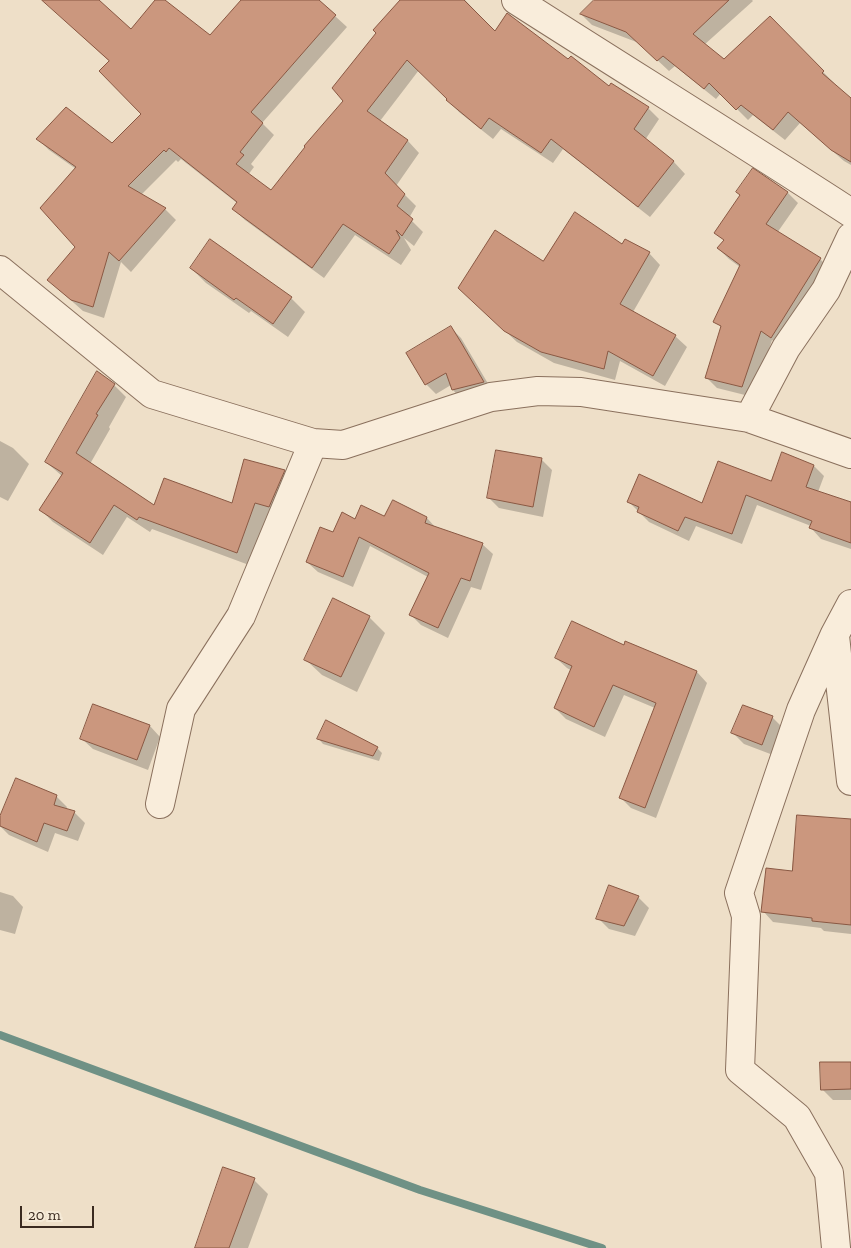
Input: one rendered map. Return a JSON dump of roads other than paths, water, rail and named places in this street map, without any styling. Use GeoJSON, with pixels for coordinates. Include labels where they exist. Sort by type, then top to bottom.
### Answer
{"type":"FeatureCollection","features":[{"type":"Feature","properties":{"kind":"street"},"geometry":{"type":"LineString","coordinates":[[516,0],[851,213]]}},
{"type":"Feature","properties":{"kind":"street"},"geometry":{"type":"LineString","coordinates":[[749,418],[786,348],[826,290],[851,237]]}},
{"type":"Feature","properties":{"kind":"street"},"geometry":{"type":"LineString","coordinates":[[0,270],[152,394],[313,442],[343,445],[491,397],[538,391],[581,392],[749,418],[851,454]]}},
{"type":"Feature","properties":{"kind":"street"},"geometry":{"type":"LineString","coordinates":[[160,804],[181,709],[241,616],[313,442]]}},
{"type":"Feature","properties":{"kind":"street"},"geometry":{"type":"LineString","coordinates":[[836,1248],[829,1173],[796,1117],[740,1070],[746,916],[739,893],[801,710],[834,634],[851,604]]}},
{"type":"Feature","properties":{"kind":"street"},"geometry":{"type":"LineString","coordinates":[[834,634],[851,781]]}},
{"type":"Feature","properties":{"kind":"waterway"},"geometry":{"type":"LineString","coordinates":[[0,1035],[420,1190],[602,1248]]}}]}
